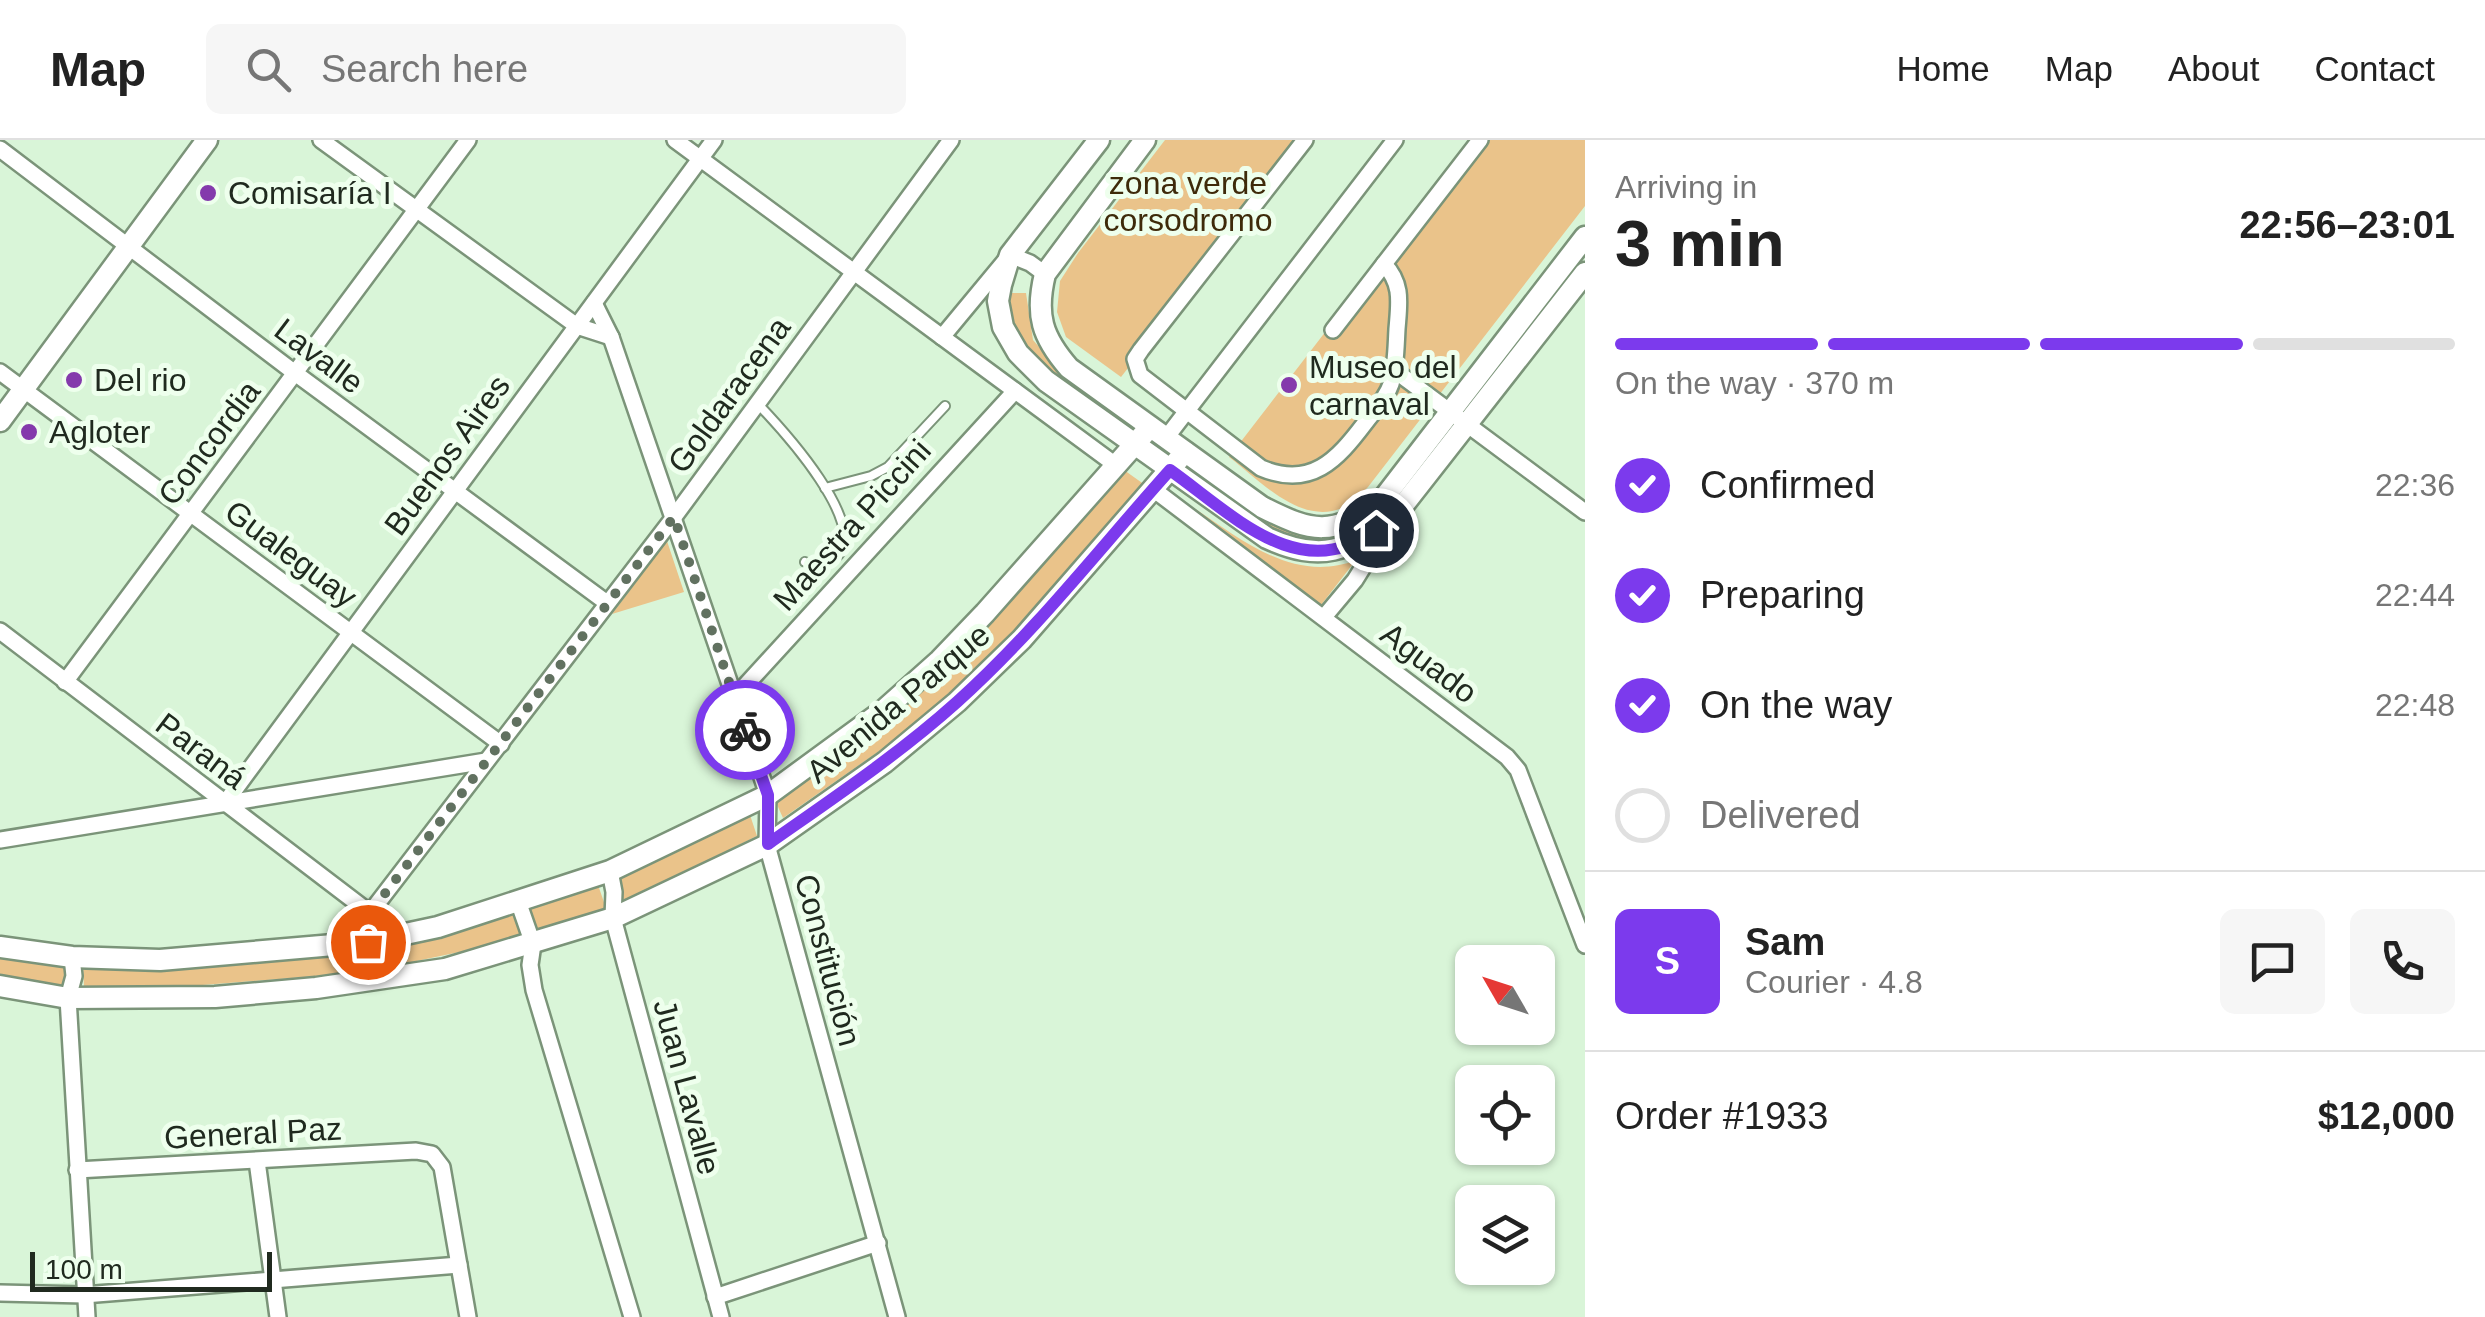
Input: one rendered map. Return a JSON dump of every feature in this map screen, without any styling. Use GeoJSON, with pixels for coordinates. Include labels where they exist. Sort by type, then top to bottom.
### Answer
{"type":"FeatureCollection","features":[{"type":"Feature","properties":{"kind":"main road"},"geometry":{"type":"LineString","coordinates":[[0,422],[208,140]]}},
{"type":"Feature","properties":{"kind":"main road"},"geometry":{"type":"LineString","coordinates":[[1098,140],[1010,256],[998,301],[1003,327],[1018,353],[1046,382],[1267,538],[1290,549],[1328,552],[1358,544],[1394,517],[1585,237]]}},
{"type":"Feature","properties":{"kind":"main road"},"geometry":{"type":"LineString","coordinates":[[1145,140],[1045,274],[1040,296],[1042,324],[1051,348],[1069,368],[1262,507],[1288,521],[1312,528],[1351,524],[1380,504],[1585,274]]}},
{"type":"Feature","properties":{"kind":"main road","name":"Avenida Parque"},"geometry":{"type":"LineString","coordinates":[[0,947],[72,957],[160,960],[368,942],[438,927],[610,871],[768,795],[884,710],[940,660],[1134,446],[1158,432]]}},
{"type":"Feature","properties":{"kind":"main road","name":"Avenida Parque"},"geometry":{"type":"LineString","coordinates":[[0,986],[68,998],[215,997],[370,980],[445,969],[613,918],[768,844],[885,762],[957,702],[1022,639],[1185,452]]}},
{"type":"Feature","properties":{"kind":"street"},"geometry":{"type":"LineString","coordinates":[[322,140],[577,326],[611,337]]}},
{"type":"Feature","properties":{"kind":"street","name":"Concordia"},"geometry":{"type":"LineString","coordinates":[[65,682],[468,140]]}},
{"type":"Feature","properties":{"kind":"street"},"geometry":{"type":"LineString","coordinates":[[675,140],[1118,466]]}},
{"type":"Feature","properties":{"kind":"street","name":"Buenos Aires"},"geometry":{"type":"LineString","coordinates":[[225,803],[714,140]]}},
{"type":"Feature","properties":{"kind":"street","name":"Goldaracena"},"geometry":{"type":"LineString","coordinates":[[370,913],[674,517],[952,140]]}},
{"type":"Feature","properties":{"kind":"street"},"geometry":{"type":"LineString","coordinates":[[1158,432],[1187,411],[1395,140]]}},
{"type":"Feature","properties":{"kind":"street"},"geometry":{"type":"LineString","coordinates":[[1333,330],[1480,140]]}},
{"type":"Feature","properties":{"kind":"street"},"geometry":{"type":"LineString","coordinates":[[1297,144],[1135,359],[1140,376],[1261,468],[1276,474],[1304,474],[1332,462],[1383,399],[1394,370],[1400,298],[1397,278],[1384,264]]}},
{"type":"Feature","properties":{"kind":"street","name":"Lavalle"},"geometry":{"type":"LineString","coordinates":[[0,149],[608,604]]}},
{"type":"Feature","properties":{"kind":"street"},"geometry":{"type":"LineString","coordinates":[[942,336],[1010,256],[1030,262],[1045,274]]}},
{"type":"Feature","properties":{"kind":"street","name":"Constitución"},"geometry":{"type":"LineString","coordinates":[[594,303],[611,337],[768,795],[768,844],[897,1317]]}},
{"type":"Feature","properties":{"kind":"street"},"geometry":{"type":"LineString","coordinates":[[1394,370],[1585,512]]}},
{"type":"Feature","properties":{"kind":"street","name":"Gualeguay"},"geometry":{"type":"LineString","coordinates":[[0,372],[500,744]]}},
{"type":"Feature","properties":{"kind":"street","name":"Maestra Piccini"},"geometry":{"type":"LineString","coordinates":[[734,699],[1016,390]]}},
{"type":"Feature","properties":{"kind":"street","name":"Aguado"},"geometry":{"type":"LineString","coordinates":[[1153,489],[1497,750],[1518,770],[1580,918],[1585,946]]}},
{"type":"Feature","properties":{"kind":"street"},"geometry":{"type":"LineString","coordinates":[[1324,617],[1355,580],[1394,517]]}},
{"type":"Feature","properties":{"kind":"street","name":"Paraná"},"geometry":{"type":"LineString","coordinates":[[0,631],[370,913]]}},
{"type":"Feature","properties":{"kind":"street"},"geometry":{"type":"LineString","coordinates":[[0,840],[486,761]]}},
{"type":"Feature","properties":{"kind":"street","name":"Juan Lavalle"},"geometry":{"type":"LineString","coordinates":[[610,871],[613,918],[720,1317]]}},
{"type":"Feature","properties":{"kind":"street"},"geometry":{"type":"LineString","coordinates":[[518,901],[533,944],[530,964],[534,990],[632,1317]]}},
{"type":"Feature","properties":{"kind":"street"},"geometry":{"type":"LineString","coordinates":[[370,913],[370,980]]}},
{"type":"Feature","properties":{"kind":"street"},"geometry":{"type":"LineString","coordinates":[[72,957],[74,976],[68,998],[87,1317]]}},
{"type":"Feature","properties":{"kind":"street","name":"General Paz"},"geometry":{"type":"LineString","coordinates":[[77,1170],[416,1151],[432,1154],[442,1167],[459,1264]]}},
{"type":"Feature","properties":{"kind":"street"},"geometry":{"type":"LineString","coordinates":[[257,1161],[278,1317]]}},
{"type":"Feature","properties":{"kind":"street"},"geometry":{"type":"LineString","coordinates":[[715,1297],[878,1243]]}},
{"type":"Feature","properties":{"kind":"street"},"geometry":{"type":"LineString","coordinates":[[0,1293],[84,1295],[459,1264],[468,1317]]}},
{"type":"Feature","properties":{"kind":"lane"},"geometry":{"type":"LineString","coordinates":[[757,403],[791,439],[841,519],[844,542],[840,554],[827,564],[812,566],[804,562]]}},
{"type":"Feature","properties":{"kind":"lane"},"geometry":{"type":"LineString","coordinates":[[825,488],[871,476],[888,467],[944,406]]}},
{"type":"Feature","properties":{"kind":"green space","name":"zona verde corsodromo"},"geometry":{"type":"Polygon","coordinates":[[[1165,140],[1307,140],[1121,377],[1066,337],[1057,312],[1060,281],[1165,140]]]}},
{"type":"Feature","properties":{"kind":"green space"},"geometry":{"type":"Polygon","coordinates":[[[1473,140],[1585,140],[1585,206],[1357,499],[1333,511],[1301,508],[1270,490],[1229,457],[1473,140]]]}},
{"type":"Feature","properties":{"kind":"green space"},"geometry":{"type":"Polygon","coordinates":[[[1008,293],[1026,293],[1033,340],[1055,365],[1132,419],[1122,430],[1060,383],[1030,354],[1012,325],[1008,293]]]}},
{"type":"Feature","properties":{"kind":"green space"},"geometry":{"type":"Polygon","coordinates":[[[1443,430],[1451,437],[1356,539],[1319,544],[1281,533],[1186,474],[1193,466],[1258,509],[1354,528],[1443,430]]]}},
{"type":"Feature","properties":{"kind":"green space"},"geometry":{"type":"Polygon","coordinates":[[[1124,470],[1145,485],[1017,634],[908,731],[783,818],[774,798],[889,714],[997,615],[1124,470]]]}},
{"type":"Feature","properties":{"kind":"green space"},"geometry":{"type":"Polygon","coordinates":[[[1188,504],[1247,543],[1288,562],[1333,566],[1356,560],[1321,605],[1188,504]]]}},
{"type":"Feature","properties":{"kind":"green space"},"geometry":{"type":"Polygon","coordinates":[[[667,541],[684,592],[612,614],[667,541]]]}},
{"type":"Feature","properties":{"kind":"green space"},"geometry":{"type":"Polygon","coordinates":[[[750,815],[757,836],[623,902],[620,877],[750,815]]]}},
{"type":"Feature","properties":{"kind":"green space"},"geometry":{"type":"Polygon","coordinates":[[[597,882],[607,911],[538,934],[530,909],[597,882]]]}},
{"type":"Feature","properties":{"kind":"green space"},"geometry":{"type":"Polygon","coordinates":[[[512,913],[522,939],[378,969],[376,947],[512,913]]]}},
{"type":"Feature","properties":{"kind":"green space"},"geometry":{"type":"Polygon","coordinates":[[[0,953],[66,962],[66,988],[0,977],[0,953]]]}},
{"type":"Feature","properties":{"kind":"green space"},"geometry":{"type":"Polygon","coordinates":[[[347,954],[349,973],[343,974],[165,988],[84,987],[83,965],[168,967],[347,954]]]}},
{"type":"Feature","properties":{"kind":"way so far"},"geometry":{"type":"LineString","coordinates":[[368,942],[370,913],[674,517],[745,730]]}},
{"type":"Feature","properties":{"kind":"place","name":"Comisaría I"},"geometry":{"type":"Point","coordinates":[208,193]}},
{"type":"Feature","properties":{"kind":"place","name":"Del rio"},"geometry":{"type":"Point","coordinates":[74,380]}},
{"type":"Feature","properties":{"kind":"place","name":"Museo del carnaval"},"geometry":{"type":"Point","coordinates":[1289,385]}},
{"type":"Feature","properties":{"kind":"place","name":"Agloter"},"geometry":{"type":"Point","coordinates":[29,432]}},
{"type":"Feature","properties":{"kind":"route"},"geometry":{"type":"LineString","coordinates":[[745,730],[768,795],[768,844],[885,762],[957,702],[1022,639],[1170,470],[1267,538],[1290,549],[1328,552],[1358,544],[1376,530]]}}]}
